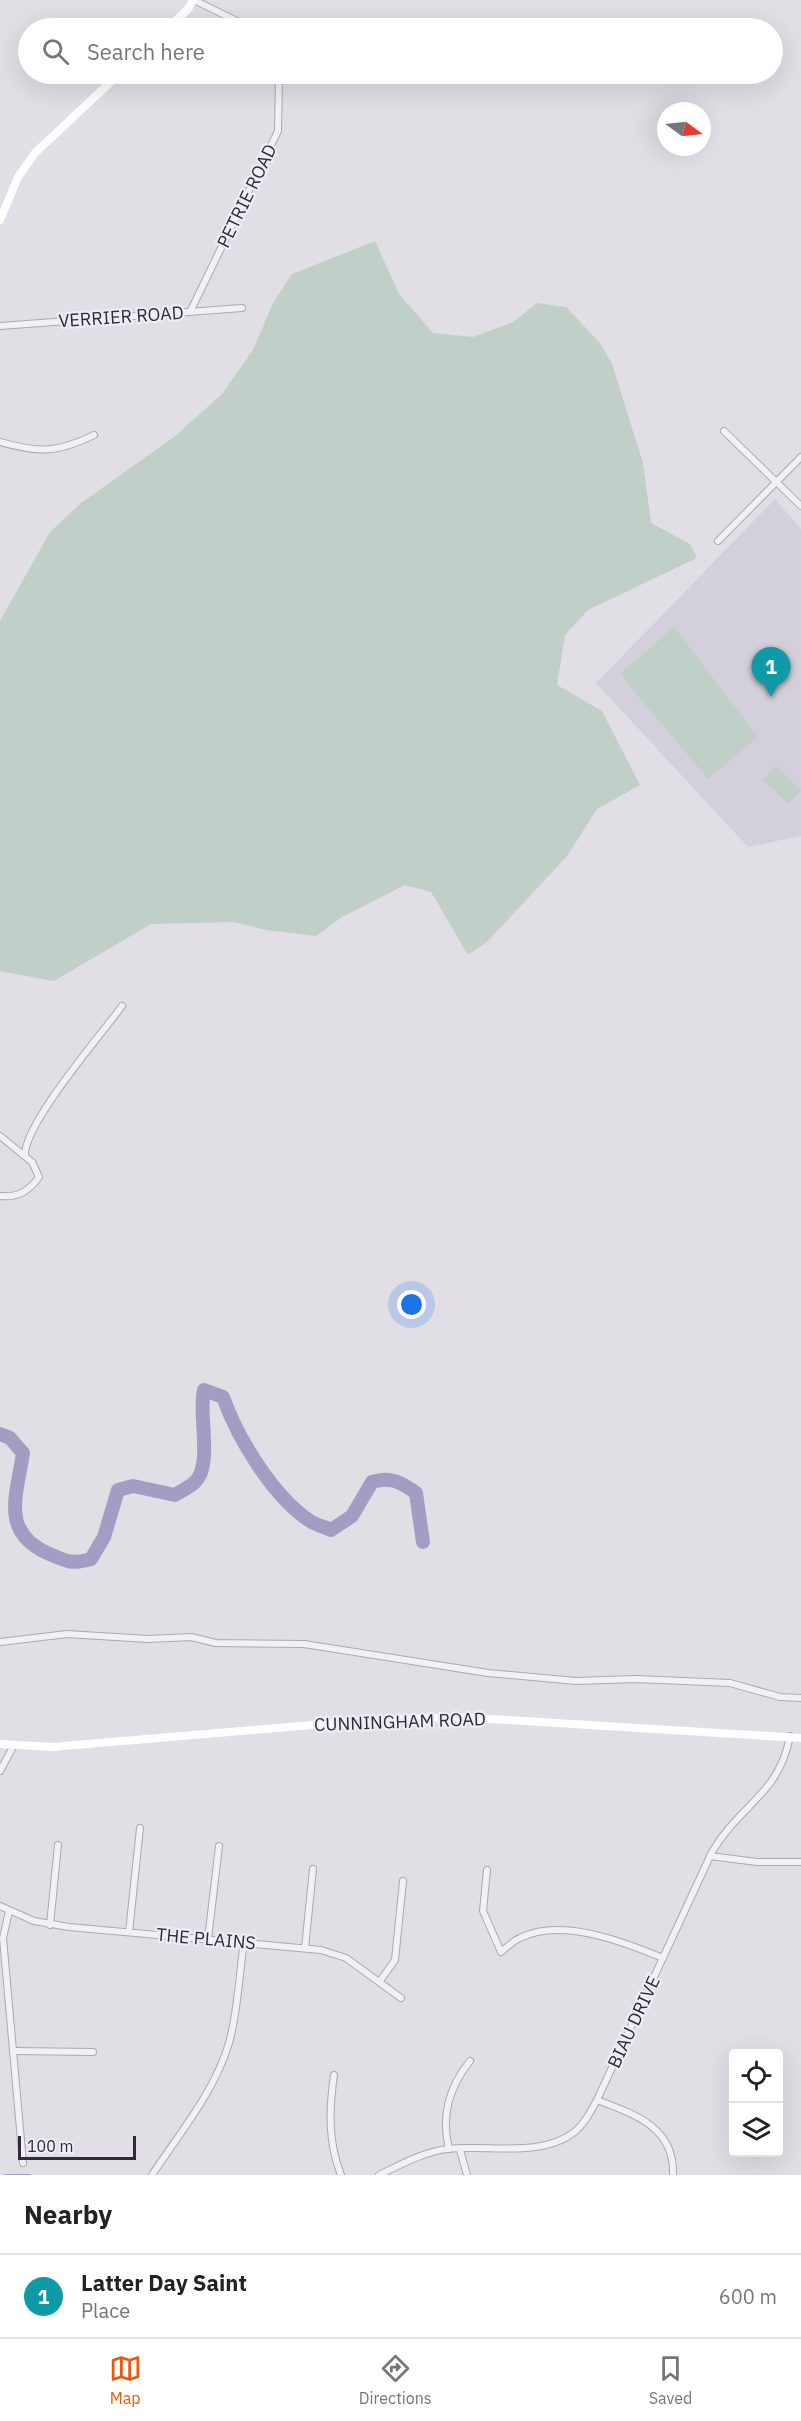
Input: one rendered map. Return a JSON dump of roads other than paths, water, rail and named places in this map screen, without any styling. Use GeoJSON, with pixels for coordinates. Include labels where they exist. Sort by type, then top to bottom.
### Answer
{"type":"FeatureCollection","features":[{"type":"Feature","properties":{"kind":"main road"},"geometry":{"type":"LineString","coordinates":[[179,18],[193,0]]}},
{"type":"Feature","properties":{"kind":"main road"},"geometry":{"type":"LineString","coordinates":[[0,220],[18,177],[34,153],[108,84]]}},
{"type":"Feature","properties":{"kind":"main road","name":"CUNNINGHAM ROAD"},"geometry":{"type":"LineString","coordinates":[[0,1744],[13,1747],[52,1747],[348,1722],[433,1718],[534,1720],[801,1737]]}},
{"type":"Feature","properties":{"kind":"street"},"geometry":{"type":"LineString","coordinates":[[193,0],[230,18]]}},
{"type":"Feature","properties":{"kind":"street","name":"PETRIE ROAD"},"geometry":{"type":"LineString","coordinates":[[190,312],[278,131],[279,84]]}},
{"type":"Feature","properties":{"kind":"street","name":"VERRIER ROAD"},"geometry":{"type":"LineString","coordinates":[[0,326],[242,308]]}},
{"type":"Feature","properties":{"kind":"street"},"geometry":{"type":"LineString","coordinates":[[724,431],[801,506]]}},
{"type":"Feature","properties":{"kind":"street"},"geometry":{"type":"LineString","coordinates":[[0,442],[44,451],[61,448],[94,435]]}},
{"type":"Feature","properties":{"kind":"street"},"geometry":{"type":"LineString","coordinates":[[718,542],[776,480],[801,457]]}},
{"type":"Feature","properties":{"kind":"street"},"geometry":{"type":"LineString","coordinates":[[25,1156],[24,1145],[49,1104],[122,1006]]}},
{"type":"Feature","properties":{"kind":"street"},"geometry":{"type":"LineString","coordinates":[[0,1136],[25,1156],[39,1171],[39,1177],[33,1186],[21,1195],[0,1196]]}},
{"type":"Feature","properties":{"kind":"street"},"geometry":{"type":"LineString","coordinates":[[0,1642],[67,1634],[148,1639],[192,1637],[216,1643],[304,1644],[488,1673],[576,1681],[636,1679],[730,1683],[780,1696],[801,1698]]}},
{"type":"Feature","properties":{"kind":"street","name":"BIAU DRIVE"},"geometry":{"type":"LineString","coordinates":[[379,2175],[413,2159],[449,2149],[532,2147],[563,2140],[576,2132],[597,2100],[710,1856],[726,1829],[775,1780],[784,1763],[790,1736]]}},
{"type":"Feature","properties":{"kind":"street"},"geometry":{"type":"LineString","coordinates":[[0,1771],[13,1747]]}},
{"type":"Feature","properties":{"kind":"street"},"geometry":{"type":"LineString","coordinates":[[129,1932],[140,1828]]}},
{"type":"Feature","properties":{"kind":"street"},"geometry":{"type":"LineString","coordinates":[[50,1925],[58,1845]]}},
{"type":"Feature","properties":{"kind":"street"},"geometry":{"type":"LineString","coordinates":[[208,1939],[219,1846]]}},
{"type":"Feature","properties":{"kind":"street"},"geometry":{"type":"LineString","coordinates":[[710,1856],[757,1862],[801,1862]]}},
{"type":"Feature","properties":{"kind":"street"},"geometry":{"type":"LineString","coordinates":[[305,1948],[313,1869]]}},
{"type":"Feature","properties":{"kind":"street"},"geometry":{"type":"LineString","coordinates":[[488,1870],[483,1911],[501,1952],[520,1938],[538,1932],[567,1932],[612,1938],[663,1958]]}},
{"type":"Feature","properties":{"kind":"street"},"geometry":{"type":"LineString","coordinates":[[380,1981],[395,1960],[403,1881]]}},
{"type":"Feature","properties":{"kind":"street","name":"THE PLAINS"},"geometry":{"type":"LineString","coordinates":[[0,1906],[34,1922],[50,1925],[305,1948],[346,1958],[401,1998]]}},
{"type":"Feature","properties":{"kind":"street"},"geometry":{"type":"LineString","coordinates":[[9,1911],[3,1938],[23,2163]]}},
{"type":"Feature","properties":{"kind":"street"},"geometry":{"type":"LineString","coordinates":[[152,2175],[192,2115],[221,2064],[229,2042],[244,1942]]}},
{"type":"Feature","properties":{"kind":"street"},"geometry":{"type":"LineString","coordinates":[[13,2051],[93,2052]]}},
{"type":"Feature","properties":{"kind":"street"},"geometry":{"type":"LineString","coordinates":[[449,2149],[444,2130],[451,2093],[470,2061]]}},
{"type":"Feature","properties":{"kind":"street"},"geometry":{"type":"LineString","coordinates":[[334,2075],[329,2106],[330,2130],[334,2157],[341,2175]]}},
{"type":"Feature","properties":{"kind":"street"},"geometry":{"type":"LineString","coordinates":[[597,2100],[640,2117],[659,2130],[668,2148],[673,2175]]}},
{"type":"Feature","properties":{"kind":"street"},"geometry":{"type":"LineString","coordinates":[[460,2150],[467,2175]]}},
{"type":"Feature","properties":{"kind":"waterway"},"geometry":{"type":"LineString","coordinates":[[0,1434],[10,1438],[23,1453],[16,1497],[17,1523],[32,1544],[47,1553],[69,1561],[78,1562],[91,1559],[104,1537],[118,1490],[133,1486],[175,1495],[195,1482],[203,1464],[204,1390],[223,1397],[237,1430],[258,1465],[283,1497],[310,1521],[331,1530],[352,1516],[372,1482],[390,1480],[416,1493],[423,1542]]}},
{"type":"Feature","properties":{"kind":"waterway"},"geometry":{"type":"LineString","coordinates":[[5,2175],[30,2175]]}},
{"type":"Feature","properties":{"kind":"place","name":"Latter Day Saint"},"geometry":{"type":"Point","coordinates":[771,697]}}]}
